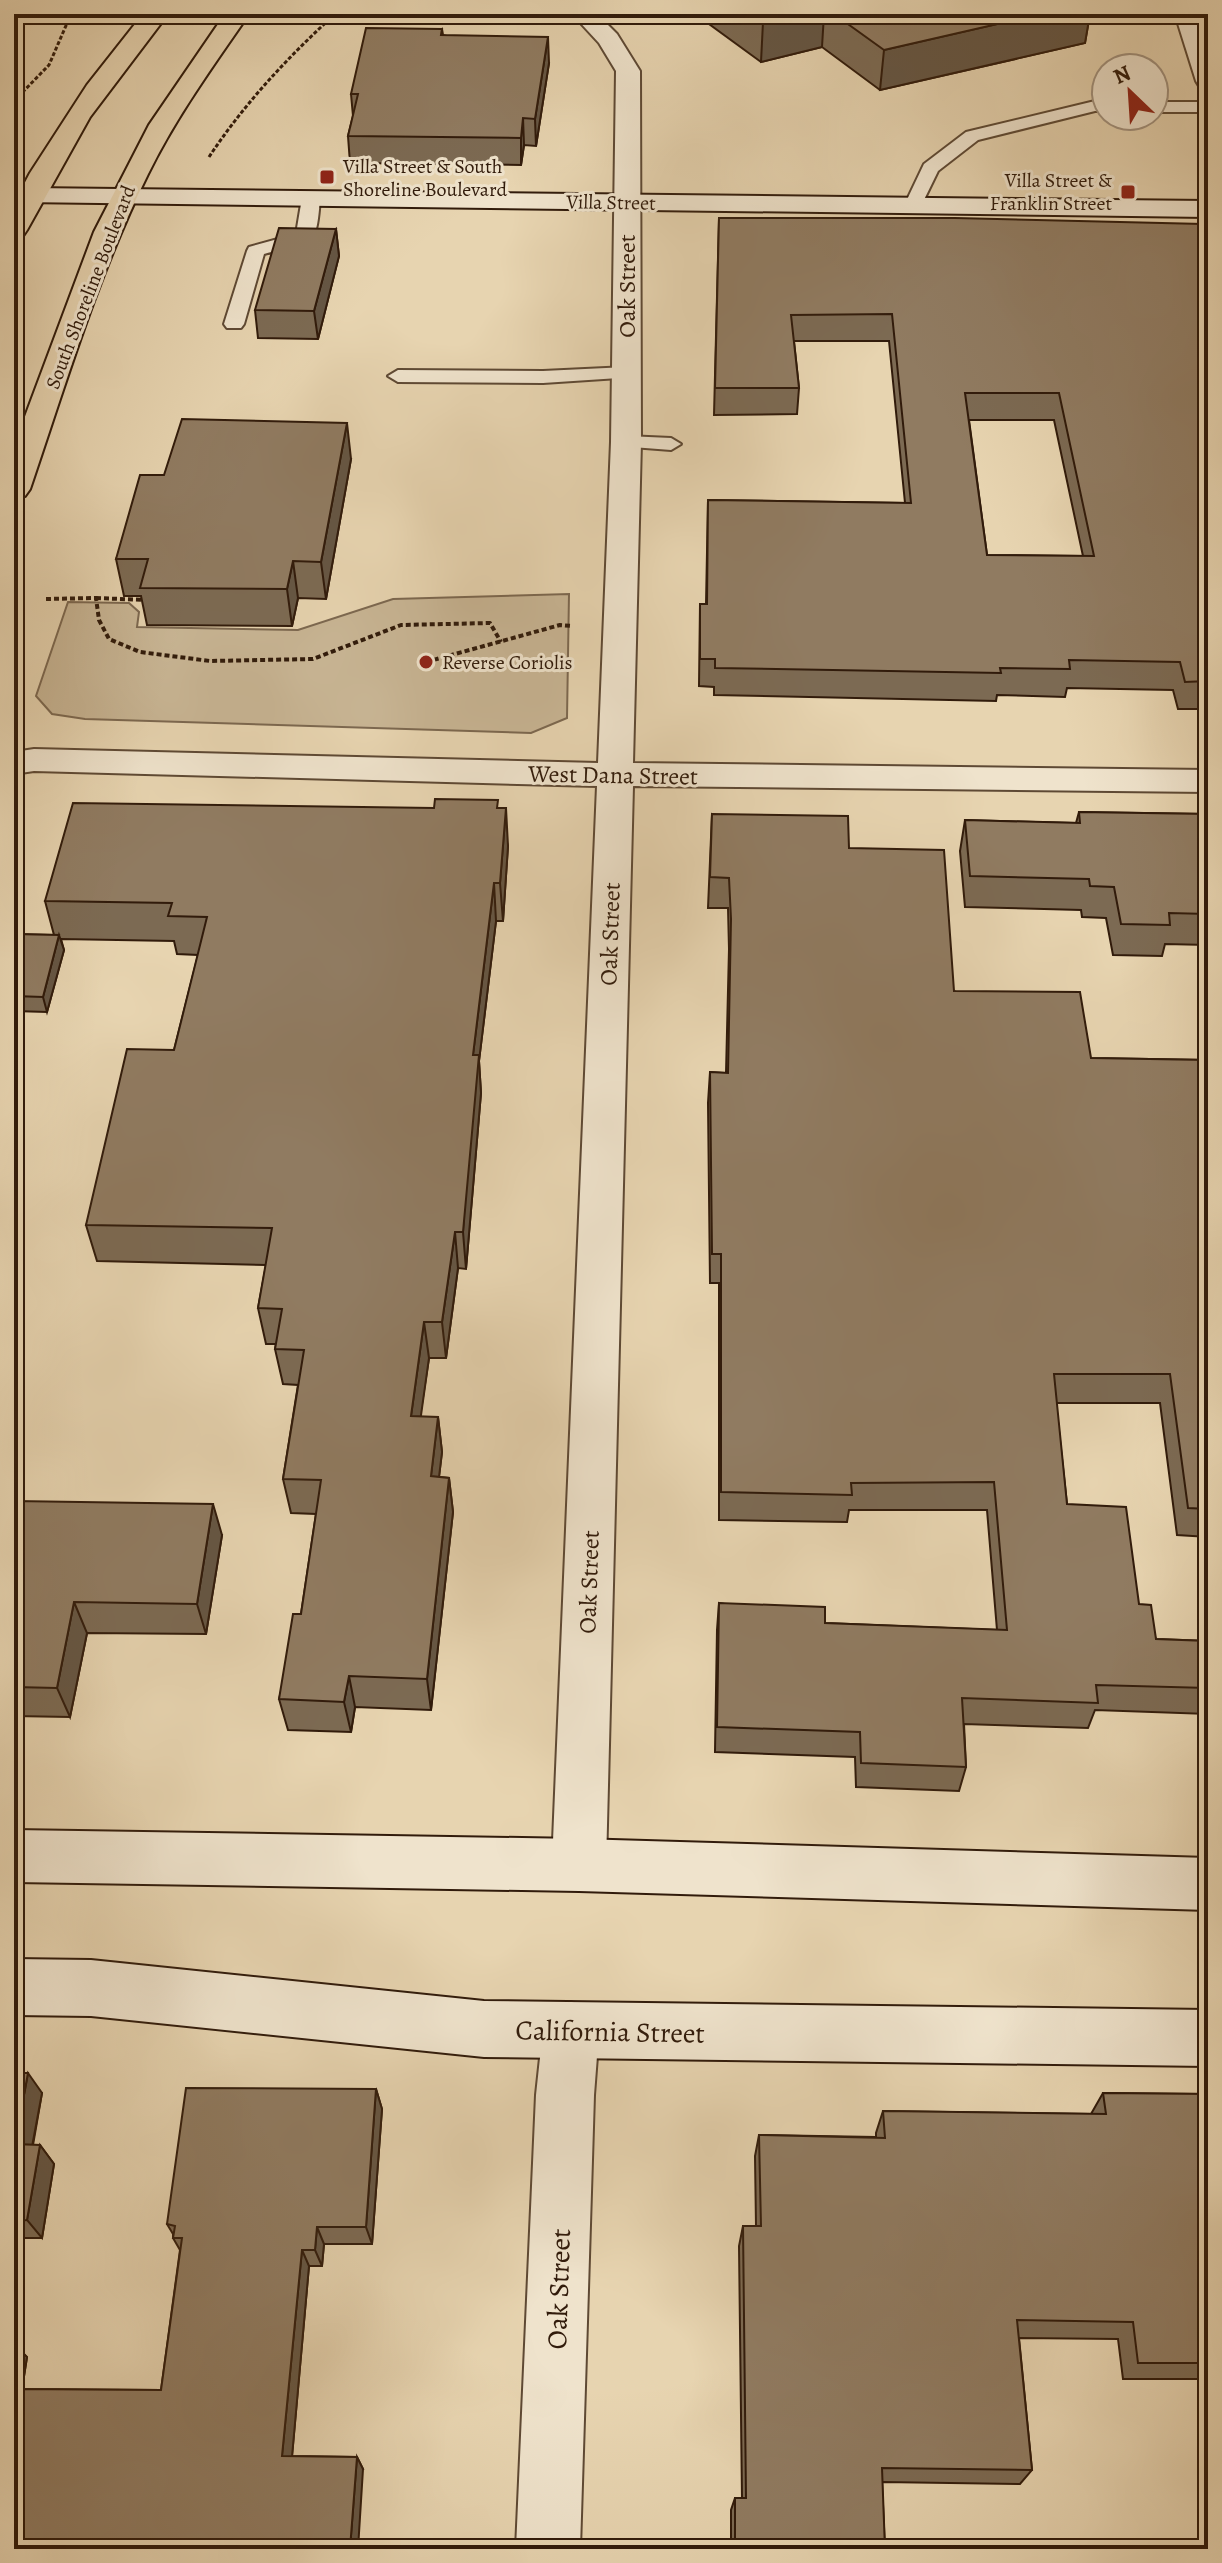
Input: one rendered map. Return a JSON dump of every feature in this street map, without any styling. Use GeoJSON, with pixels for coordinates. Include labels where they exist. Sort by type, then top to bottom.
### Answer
{"type":"FeatureCollection","features":[{"type":"Feature","properties":{"kind":"main road"},"geometry":{"type":"LineString","coordinates":[[14,230],[22,196],[156,14]]}},
{"type":"Feature","properties":{"kind":"main road","name":"South Shoreline Boulevard"},"geometry":{"type":"LineString","coordinates":[[14,489],[103,243],[123,197],[170,112],[237,14]]}},
{"type":"Feature","properties":{"kind":"street"},"geometry":{"type":"LineString","coordinates":[[1187,14],[1206,70]]}},
{"type":"Feature","properties":{"kind":"street","name":"Oak Street"},"geometry":{"type":"LineString","coordinates":[[579,1865],[621,627],[627,373],[628,71],[609,39],[585,16]]}},
{"type":"Feature","properties":{"kind":"street","name":"Villa Street"},"geometry":{"type":"LineString","coordinates":[[22,196],[1208,209]]}},
{"type":"Feature","properties":{"kind":"street","name":"West Dana Street"},"geometry":{"type":"LineString","coordinates":[[16,760],[615,775],[1208,781]]}},
{"type":"Feature","properties":{"kind":"street"},"geometry":{"type":"LineString","coordinates":[[14,1856],[579,1865],[1208,1884]]}},
{"type":"Feature","properties":{"kind":"street","name":"California Street"},"geometry":{"type":"LineString","coordinates":[[14,1987],[91,1988],[484,2029],[1208,2038]]}},
{"type":"Feature","properties":{"kind":"street","name":"Oak Street"},"geometry":{"type":"LineString","coordinates":[[548,2549],[565,2095],[571,2030]]}},
{"type":"Feature","properties":{"kind":"lane"},"geometry":{"type":"LineString","coordinates":[[913,206],[930,168],[972,136],[1090,107]]}},
{"type":"Feature","properties":{"kind":"lane"},"geometry":{"type":"LineString","coordinates":[[1170,107],[1208,107]]}},
{"type":"Feature","properties":{"kind":"lane"},"geometry":{"type":"LineString","coordinates":[[234,324],[256,251],[303,238],[308,233],[311,198]]}},
{"type":"Feature","properties":{"kind":"lane"},"geometry":{"type":"LineString","coordinates":[[398,376],[543,377],[627,373]]}},
{"type":"Feature","properties":{"kind":"lane"},"geometry":{"type":"LineString","coordinates":[[626,442],[671,444]]}},
{"type":"Feature","properties":{"kind":"path"},"geometry":{"type":"LineString","coordinates":[[14,101],[49,65],[71,14]]}},
{"type":"Feature","properties":{"kind":"path"},"geometry":{"type":"LineString","coordinates":[[209,162],[214,148],[228,128],[296,50],[335,14]]}},
{"type":"Feature","properties":{"kind":"path"},"geometry":{"type":"LineString","coordinates":[[96,598],[99,620],[109,639],[140,652],[210,661],[313,659],[401,625],[490,623],[501,642]]}},
{"type":"Feature","properties":{"kind":"path"},"geometry":{"type":"LineString","coordinates":[[46,599],[154,600]]}},
{"type":"Feature","properties":{"kind":"path"},"geometry":{"type":"LineString","coordinates":[[426,662],[560,625],[621,627]]}},
{"type":"Feature","properties":{"kind":"shaded area"},"geometry":{"type":"Polygon","coordinates":[[[569,594],[567,718],[531,733],[85,719],[52,714],[36,696],[68,602],[129,603],[139,612],[137,627],[298,630],[393,599],[569,594]]]}},
{"type":"Feature","properties":{"kind":"building"},"geometry":{"type":"Polygon","coordinates":[[[752,14],[795,14],[763,22],[752,14]]]}},
{"type":"Feature","properties":{"kind":"building"},"geometry":{"type":"Polygon","coordinates":[[[834,14],[1041,14],[884,50],[834,14]]]}},
{"type":"Feature","properties":{"kind":"building"},"geometry":{"type":"Polygon","coordinates":[[[366,28],[442,29],[441,35],[548,37],[535,119],[523,118],[521,138],[348,136],[358,94],[351,94],[366,28]]]}},
{"type":"Feature","properties":{"kind":"building"},"geometry":{"type":"Polygon","coordinates":[[[719,218],[955,218],[1203,224],[1208,244],[1208,504],[1205,504],[1208,513],[1208,681],[1185,682],[1180,662],[1069,660],[1070,669],[1000,668],[1001,673],[715,668],[715,659],[700,659],[700,604],[707,604],[708,500],[911,503],[892,314],[791,315],[799,388],[715,388],[719,218]],[[965,393],[987,555],[1094,556],[1059,393],[965,393]]]}},
{"type":"Feature","properties":{"kind":"building"},"geometry":{"type":"Polygon","coordinates":[[[279,228],[336,229],[314,311],[255,310],[279,228]]]}},
{"type":"Feature","properties":{"kind":"building"},"geometry":{"type":"Polygon","coordinates":[[[182,419],[347,423],[321,562],[293,561],[287,589],[140,588],[148,559],[116,559],[140,475],[164,475],[182,419]]]}},
{"type":"Feature","properties":{"kind":"building"},"geometry":{"type":"Polygon","coordinates":[[[435,799],[498,800],[497,808],[506,808],[500,883],[494,883],[473,1055],[479,1055],[463,1232],[455,1232],[442,1322],[424,1322],[411,1416],[438,1417],[431,1476],[449,1478],[427,1679],[349,1676],[344,1702],[279,1699],[293,1614],[301,1614],[321,1480],[283,1479],[304,1350],[275,1349],[282,1309],[258,1308],[272,1228],[86,1225],[127,1049],[174,1050],[207,917],[168,916],[172,903],[45,901],[73,803],[434,808],[435,799]]]}},
{"type":"Feature","properties":{"kind":"building"},"geometry":{"type":"Polygon","coordinates":[[[1079,812],[1208,814],[1208,914],[1169,913],[1170,925],[1121,924],[1114,887],[1090,886],[1089,879],[970,876],[965,820],[1080,823],[1079,812]]]}},
{"type":"Feature","properties":{"kind":"building"},"geometry":{"type":"Polygon","coordinates":[[[712,814],[848,816],[849,848],[944,850],[954,991],[1080,992],[1091,1058],[1208,1060],[1208,1209],[1200,1209],[1208,1253],[1208,1509],[1188,1508],[1170,1374],[1054,1374],[1067,1504],[1126,1507],[1139,1604],[1151,1605],[1156,1639],[1208,1641],[1208,1688],[1096,1685],[1098,1703],[962,1698],[966,1767],[861,1763],[860,1732],[717,1727],[719,1603],[825,1607],[825,1623],[1007,1630],[994,1482],[851,1483],[852,1495],[721,1492],[721,1254],[712,1254],[710,1072],[728,1073],[731,919],[729,878],[710,877],[712,814]]]}},
{"type":"Feature","properties":{"kind":"building"},"geometry":{"type":"Polygon","coordinates":[[[14,934],[59,935],[43,997],[14,996],[14,934]]]}},
{"type":"Feature","properties":{"kind":"building"},"geometry":{"type":"Polygon","coordinates":[[[14,1501],[213,1504],[197,1604],[74,1602],[57,1688],[14,1687],[14,1501]]]}},
{"type":"Feature","properties":{"kind":"building"},"geometry":{"type":"Polygon","coordinates":[[[14,2073],[28,2073],[15,2144],[40,2145],[27,2220],[14,2221],[14,2073]]]}},
{"type":"Feature","properties":{"kind":"building"},"geometry":{"type":"Polygon","coordinates":[[[186,2088],[376,2089],[366,2227],[317,2227],[315,2250],[302,2250],[282,2456],[357,2457],[350,2549],[14,2549],[14,2389],[161,2390],[182,2238],[173,2238],[175,2226],[167,2224],[186,2088]]]}},
{"type":"Feature","properties":{"kind":"building"},"geometry":{"type":"Polygon","coordinates":[[[1103,2093],[1208,2094],[1208,2363],[1138,2363],[1133,2322],[1017,2320],[1032,2470],[882,2468],[885,2549],[735,2549],[735,2498],[746,2498],[743,2226],[761,2226],[759,2135],[885,2138],[883,2111],[1106,2114],[1103,2093]]]}},
{"type":"Feature","properties":{"kind":"place","name":"Villa Street & South Shoreline Boulevard"},"geometry":{"type":"Point","coordinates":[327,177]}},
{"type":"Feature","properties":{"kind":"place","name":"Villa Street & Franklin Street"},"geometry":{"type":"Point","coordinates":[1128,192]}},
{"type":"Feature","properties":{"kind":"place","name":"Reverse Coriolis"},"geometry":{"type":"Point","coordinates":[426,662]}}]}
